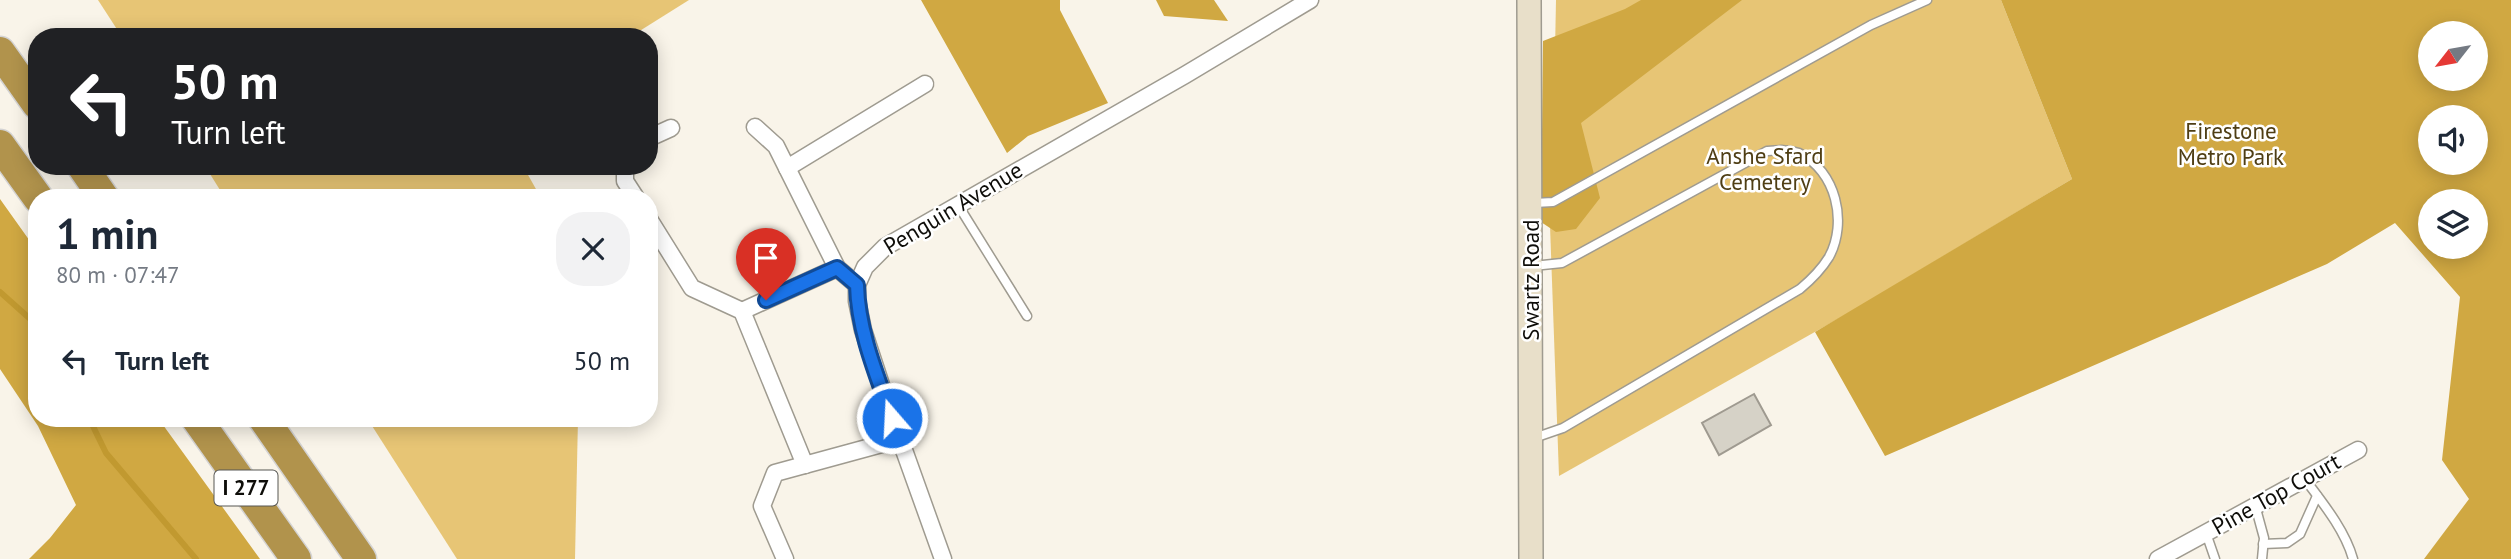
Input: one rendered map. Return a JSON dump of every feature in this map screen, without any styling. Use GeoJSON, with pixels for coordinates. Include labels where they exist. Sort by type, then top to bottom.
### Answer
{"type":"FeatureCollection","features":[{"type":"Feature","properties":{"kind":"highway"},"geometry":{"type":"LineString","coordinates":[[0,52],[28,91]]}},
{"type":"Feature","properties":{"kind":"highway"},"geometry":{"type":"LineString","coordinates":[[0,145],[32,189]]}},
{"type":"Feature","properties":{"kind":"highway","name":"I 277"},"geometry":{"type":"LineString","coordinates":[[202,427],[296,559]]}},
{"type":"Feature","properties":{"kind":"highway","name":"I 277"},"geometry":{"type":"LineString","coordinates":[[269,427],[361,559]]}},
{"type":"Feature","properties":{"kind":"street","name":"Penguin Avenue"},"geometry":{"type":"LineString","coordinates":[[857,285],[864,267],[874,256],[1310,0]]}},
{"type":"Feature","properties":{"kind":"street","name":"Swartz Road"},"geometry":{"type":"LineString","coordinates":[[1529,0],[1531,559]]}},
{"type":"Feature","properties":{"kind":"street"},"geometry":{"type":"LineString","coordinates":[[787,168],[925,84]]}},
{"type":"Feature","properties":{"kind":"street"},"geometry":{"type":"LineString","coordinates":[[755,127],[776,146],[837,268],[857,285],[857,301],[863,330],[943,559]]}},
{"type":"Feature","properties":{"kind":"street"},"geometry":{"type":"LineString","coordinates":[[658,134],[671,128]]}},
{"type":"Feature","properties":{"kind":"street"},"geometry":{"type":"LineString","coordinates":[[658,233],[692,288],[743,311],[805,465]]}},
{"type":"Feature","properties":{"kind":"street"},"geometry":{"type":"LineString","coordinates":[[743,311],[837,268]]}},
{"type":"Feature","properties":{"kind":"street"},"geometry":{"type":"LineString","coordinates":[[785,559],[762,506],[775,474],[900,439]]}},
{"type":"Feature","properties":{"kind":"street","name":"Pine Top Court"},"geometry":{"type":"LineString","coordinates":[[2158,559],[2358,450]]}},
{"type":"Feature","properties":{"kind":"lane"},"geometry":{"type":"LineString","coordinates":[[1531,204],[1553,202],[1871,25],[1927,0]]}},
{"type":"Feature","properties":{"kind":"lane"},"geometry":{"type":"LineString","coordinates":[[1531,266],[1562,263],[1767,151],[1784,149],[1799,153],[1819,169],[1834,192],[1838,210],[1837,233],[1830,255],[1815,276],[1800,289],[1563,428],[1531,439]]}},
{"type":"Feature","properties":{"kind":"lane"},"geometry":{"type":"LineString","coordinates":[[958,205],[1027,316]]}},
{"type":"Feature","properties":{"kind":"lane"},"geometry":{"type":"LineString","coordinates":[[2304,478],[2351,550],[2353,559]]}},
{"type":"Feature","properties":{"kind":"lane"},"geometry":{"type":"LineString","coordinates":[[2263,544],[2287,543],[2300,534],[2317,496]]}},
{"type":"Feature","properties":{"kind":"lane"},"geometry":{"type":"LineString","coordinates":[[2255,505],[2263,544],[2262,559]]}},
{"type":"Feature","properties":{"kind":"lane"},"geometry":{"type":"LineString","coordinates":[[2206,533],[2215,559]]}},
{"type":"Feature","properties":{"kind":"green space"},"geometry":{"type":"Polygon","coordinates":[[[98,0],[689,0],[644,28],[116,28],[98,0]]]}},
{"type":"Feature","properties":{"kind":"green space"},"geometry":{"type":"Polygon","coordinates":[[[921,0],[1060,0],[1060,10],[1108,103],[1028,136],[1007,153],[921,0]]]}},
{"type":"Feature","properties":{"kind":"green space"},"geometry":{"type":"Polygon","coordinates":[[[1156,0],[1214,0],[1228,21],[1164,16],[1156,0]]]}},
{"type":"Feature","properties":{"kind":"green space"},"geometry":{"type":"Polygon","coordinates":[[[1556,0],[1716,0],[1554,102],[1556,0]]]}},
{"type":"Feature","properties":{"kind":"green space"},"geometry":{"type":"Polygon","coordinates":[[[1641,0],[1742,0],[1581,123],[1600,198],[1576,229],[1556,232],[1541,222],[1543,41],[1625,9],[1641,0]]]}},
{"type":"Feature","properties":{"kind":"green space","name":"Anshe Sfard Cemetery"},"geometry":{"type":"Polygon","coordinates":[[[1719,0],[2001,0],[2072,179],[1852,311],[1559,476],[1546,114],[1719,0]]]}},
{"type":"Feature","properties":{"kind":"green space","name":"Firestone Metro Park"},"geometry":{"type":"Polygon","coordinates":[[[2001,0],[2511,0],[2511,559],[2424,559],[2469,499],[2442,460],[2460,297],[2427,259],[2488,259],[2488,189],[2418,189],[2418,249],[2395,223],[2327,264],[1885,456],[1815,332],[2072,179],[2001,0]]]}},
{"type":"Feature","properties":{"kind":"green space"},"geometry":{"type":"Polygon","coordinates":[[[211,175],[528,175],[536,189],[219,189],[211,175]]]}},
{"type":"Feature","properties":{"kind":"green space"},"geometry":{"type":"Polygon","coordinates":[[[0,199],[28,238],[28,411],[0,369],[0,199]]]}},
{"type":"Feature","properties":{"kind":"green space"},"geometry":{"type":"Polygon","coordinates":[[[38,427],[165,427],[260,559],[29,559],[76,505],[38,427]]]}},
{"type":"Feature","properties":{"kind":"green space"},"geometry":{"type":"Polygon","coordinates":[[[373,427],[578,427],[575,559],[457,559],[373,427]]]}},
{"type":"Feature","properties":{"kind":"building"},"geometry":{"type":"Polygon","coordinates":[[[1754,394],[1771,425],[1719,455],[1702,423],[1754,394]]]}},
{"type":"Feature","properties":{"kind":"waterway"},"geometry":{"type":"LineString","coordinates":[[0,292],[28,317]]}},
{"type":"Feature","properties":{"kind":"waterway"},"geometry":{"type":"LineString","coordinates":[[93,427],[106,453],[196,559]]}},
{"type":"Feature","properties":{"kind":"route"},"geometry":{"type":"LineString","coordinates":[[766,300],[837,268],[857,285],[857,301],[863,330],[892,418]]}}]}
